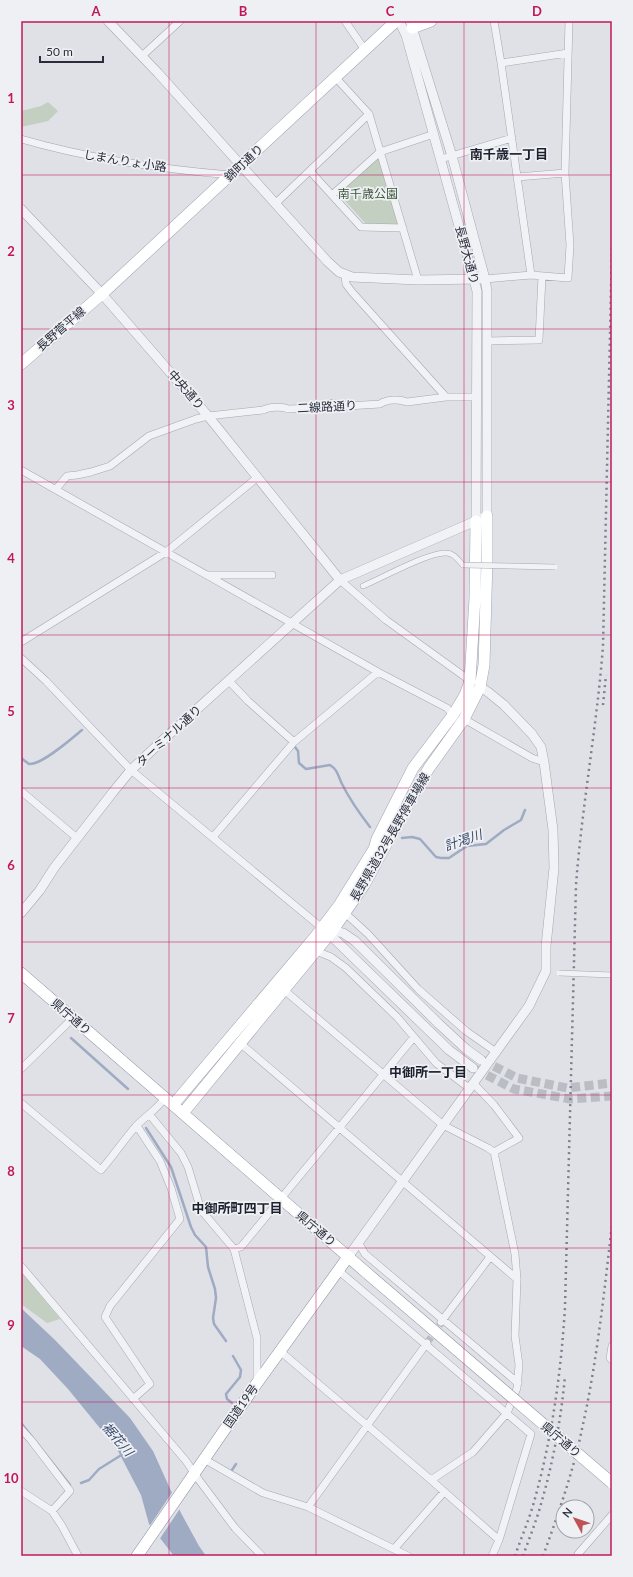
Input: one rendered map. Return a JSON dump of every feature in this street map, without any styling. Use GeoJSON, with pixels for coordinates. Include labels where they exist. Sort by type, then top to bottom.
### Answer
{"type":"FeatureCollection","features":[{"type":"Feature","properties":{"kind":"main road","name":"錦町通り"},"geometry":{"type":"LineString","coordinates":[[102,294],[385,31],[398,21]]}},
{"type":"Feature","properties":{"kind":"main road"},"geometry":{"type":"LineString","coordinates":[[411,24],[431,21]]}},
{"type":"Feature","properties":{"kind":"main road","name":"長野菅平線"},"geometry":{"type":"LineString","coordinates":[[21,364],[102,294]]}},
{"type":"Feature","properties":{"kind":"main road","name":"長野県道32号長野停車場線"},"geometry":{"type":"LineString","coordinates":[[169,1102],[345,913],[364,885],[418,787],[464,719],[480,687],[483,675],[487,568],[491,514]]}},
{"type":"Feature","properties":{"kind":"main road","name":"長野県道32号長野停車場線"},"geometry":{"type":"LineString","coordinates":[[183,1113],[316,951],[328,931],[340,904],[374,849],[377,839],[414,768],[465,696],[470,680],[475,598],[476,521]]}},
{"type":"Feature","properties":{"kind":"main road","name":"県庁通り"},"geometry":{"type":"LineString","coordinates":[[21,973],[281,1200],[612,1483]]}},
{"type":"Feature","properties":{"kind":"main road","name":"国道19号"},"geometry":{"type":"LineString","coordinates":[[137,1556],[257,1383],[348,1256]]}},
{"type":"Feature","properties":{"kind":"street"},"geometry":{"type":"LineString","coordinates":[[108,21],[142,56],[327,261],[340,272],[352,277],[418,280],[475,280],[531,275],[568,278],[570,245],[565,173],[569,21]]}},
{"type":"Feature","properties":{"kind":"street"},"geometry":{"type":"LineString","coordinates":[[142,56],[180,21]]}},
{"type":"Feature","properties":{"kind":"street"},"geometry":{"type":"LineString","coordinates":[[345,21],[365,50]]}},
{"type":"Feature","properties":{"kind":"street","name":"長野大通り"},"geometry":{"type":"LineString","coordinates":[[398,21],[406,35],[477,291],[476,521]]}},
{"type":"Feature","properties":{"kind":"street"},"geometry":{"type":"LineString","coordinates":[[494,21],[502,62],[531,275]]}},
{"type":"Feature","properties":{"kind":"street","name":"長野大通り"},"geometry":{"type":"LineString","coordinates":[[411,24],[452,156],[487,291],[487,504],[491,514]]}},
{"type":"Feature","properties":{"kind":"street"},"geometry":{"type":"LineString","coordinates":[[502,62],[568,53]]}},
{"type":"Feature","properties":{"kind":"street"},"geometry":{"type":"LineString","coordinates":[[336,78],[369,114],[418,280]]}},
{"type":"Feature","properties":{"kind":"street"},"geometry":{"type":"LineString","coordinates":[[275,204],[369,114]]}},
{"type":"Feature","properties":{"kind":"street"},"geometry":{"type":"LineString","coordinates":[[332,194],[380,152],[434,134]]}},
{"type":"Feature","properties":{"kind":"street"},"geometry":{"type":"LineString","coordinates":[[441,159],[512,138]]}},
{"type":"Feature","properties":{"kind":"street","name":"しまんりょ小路"},"geometry":{"type":"LineString","coordinates":[[21,139],[105,160],[231,175]]}},
{"type":"Feature","properties":{"kind":"street"},"geometry":{"type":"LineString","coordinates":[[310,171],[361,227],[403,228]]}},
{"type":"Feature","properties":{"kind":"street"},"geometry":{"type":"LineString","coordinates":[[517,178],[565,173]]}},
{"type":"Feature","properties":{"kind":"street","name":"中央通り"},"geometry":{"type":"LineString","coordinates":[[21,209],[102,294],[208,416],[340,580]]}},
{"type":"Feature","properties":{"kind":"street"},"geometry":{"type":"LineString","coordinates":[[345,275],[346,284],[352,292],[446,397]]}},
{"type":"Feature","properties":{"kind":"street"},"geometry":{"type":"LineString","coordinates":[[487,341],[538,340],[542,276]]}},
{"type":"Feature","properties":{"kind":"street","name":"二線路通り"},"geometry":{"type":"LineString","coordinates":[[56,490],[67,476],[91,472],[110,466],[150,436],[208,416],[284,407],[288,409],[319,408],[328,404],[343,404],[347,406],[380,404],[384,401],[403,400],[407,402],[446,397],[476,397]]}},
{"type":"Feature","properties":{"kind":"street"},"geometry":{"type":"LineString","coordinates":[[21,470],[378,672],[447,708],[453,715]]}},
{"type":"Feature","properties":{"kind":"street"},"geometry":{"type":"LineString","coordinates":[[21,642],[166,552],[258,477]]}},
{"type":"Feature","properties":{"kind":"street"},"geometry":{"type":"LineString","coordinates":[[477,495],[487,504]]}},
{"type":"Feature","properties":{"kind":"street","name":"ターミナル通り"},"geometry":{"type":"LineString","coordinates":[[21,913],[40,890],[54,868],[112,792],[131,770],[340,580],[491,514]]}},
{"type":"Feature","properties":{"kind":"street"},"geometry":{"type":"LineString","coordinates":[[363,586],[433,555],[449,553],[458,559],[463,565],[555,567]]}},
{"type":"Feature","properties":{"kind":"street"},"geometry":{"type":"LineString","coordinates":[[208,575],[272,575]]}},
{"type":"Feature","properties":{"kind":"street"},"geometry":{"type":"LineString","coordinates":[[340,580],[386,620],[488,692],[504,705],[532,734],[541,747],[544,762],[553,830],[554,868],[546,946],[546,971],[529,1006],[348,1256]]}},
{"type":"Feature","properties":{"kind":"street"},"geometry":{"type":"LineString","coordinates":[[21,658],[46,681],[131,770],[328,931],[449,1050],[473,1068]]}},
{"type":"Feature","properties":{"kind":"street"},"geometry":{"type":"LineString","coordinates":[[213,837],[294,742],[378,672]]}},
{"type":"Feature","properties":{"kind":"street"},"geometry":{"type":"LineString","coordinates":[[229,681],[248,701],[294,742]]}},
{"type":"Feature","properties":{"kind":"street"},"geometry":{"type":"LineString","coordinates":[[464,719],[532,758],[544,762]]}},
{"type":"Feature","properties":{"kind":"street"},"geometry":{"type":"LineString","coordinates":[[21,791],[77,838]]}},
{"type":"Feature","properties":{"kind":"street"},"geometry":{"type":"LineString","coordinates":[[345,913],[368,934],[423,993],[466,1031],[496,1052]]}},
{"type":"Feature","properties":{"kind":"street"},"geometry":{"type":"LineString","coordinates":[[328,931],[343,933],[355,941],[456,1039],[481,1060]]}},
{"type":"Feature","properties":{"kind":"street"},"geometry":{"type":"LineString","coordinates":[[316,951],[332,957],[346,968],[397,1017],[436,1063],[471,1086],[494,1105],[519,1138],[494,1152]]}},
{"type":"Feature","properties":{"kind":"street"},"geometry":{"type":"LineString","coordinates":[[559,973],[612,975]]}},
{"type":"Feature","properties":{"kind":"street"},"geometry":{"type":"LineString","coordinates":[[284,990],[443,1125],[494,1152],[513,1247],[517,1280],[515,1336],[519,1365],[518,1383],[508,1414],[473,1452],[431,1480]]}},
{"type":"Feature","properties":{"kind":"street"},"geometry":{"type":"LineString","coordinates":[[21,1069],[73,1018]]}},
{"type":"Feature","properties":{"kind":"street"},"geometry":{"type":"LineString","coordinates":[[234,1249],[241,1247],[281,1200],[414,1037]]}},
{"type":"Feature","properties":{"kind":"street"},"geometry":{"type":"LineString","coordinates":[[240,1043],[517,1280]]}},
{"type":"Feature","properties":{"kind":"street"},"geometry":{"type":"LineString","coordinates":[[21,1102],[101,1170],[137,1126],[149,1114],[169,1102]]}},
{"type":"Feature","properties":{"kind":"street"},"geometry":{"type":"LineString","coordinates":[[149,1114],[181,1153],[188,1167],[201,1210],[234,1249],[257,1338],[257,1383]]}},
{"type":"Feature","properties":{"kind":"street"},"geometry":{"type":"LineString","coordinates":[[133,1399],[150,1384],[105,1317],[110,1306],[180,1219],[171,1188],[160,1161],[137,1126]]}},
{"type":"Feature","properties":{"kind":"street"},"geometry":{"type":"LineString","coordinates":[[358,1242],[365,1254],[442,1321],[518,1383]]}},
{"type":"Feature","properties":{"kind":"street"},"geometry":{"type":"LineString","coordinates":[[442,1321],[490,1257]]}},
{"type":"Feature","properties":{"kind":"street"},"geometry":{"type":"LineString","coordinates":[[21,1266],[186,1461],[193,1476],[235,1528],[262,1556]]}},
{"type":"Feature","properties":{"kind":"street"},"geometry":{"type":"LineString","coordinates":[[338,1270],[427,1344],[531,1434],[499,1540],[492,1556]]}},
{"type":"Feature","properties":{"kind":"street"},"geometry":{"type":"LineString","coordinates":[[308,1507],[427,1344]]}},
{"type":"Feature","properties":{"kind":"street"},"geometry":{"type":"LineString","coordinates":[[612,1346],[610,1358],[612,1360]]}},
{"type":"Feature","properties":{"kind":"street"},"geometry":{"type":"LineString","coordinates":[[280,1351],[499,1540]]}},
{"type":"Feature","properties":{"kind":"street"},"geometry":{"type":"LineString","coordinates":[[21,1429],[70,1491],[52,1511]]}},
{"type":"Feature","properties":{"kind":"street"},"geometry":{"type":"LineString","coordinates":[[204,1459],[263,1493],[308,1507],[408,1556]]}},
{"type":"Feature","properties":{"kind":"street"},"geometry":{"type":"LineString","coordinates":[[21,1491],[52,1511],[78,1556]]}},
{"type":"Feature","properties":{"kind":"street"},"geometry":{"type":"LineString","coordinates":[[394,1549],[444,1492]]}},
{"type":"Feature","properties":{"kind":"street"},"geometry":{"type":"LineString","coordinates":[[580,1556],[578,1554],[612,1515]]}},
{"type":"Feature","properties":{"kind":"green space"},"geometry":{"type":"Polygon","coordinates":[[[48,102],[58,111],[48,121],[21,127],[21,111],[41,106],[48,102]]]}},
{"type":"Feature","properties":{"kind":"green space","name":"南千歳公園"},"geometry":{"type":"Polygon","coordinates":[[[376,158],[380,158],[399,223],[397,225],[366,224],[339,194],[341,190],[376,158]]]}},
{"type":"Feature","properties":{"kind":"green space"},"geometry":{"type":"Polygon","coordinates":[[[21,1272],[60,1319],[47,1323],[21,1304],[21,1272]]]}},
{"type":"Feature","properties":{"kind":"water","name":"裾花川"},"geometry":{"type":"Polygon","coordinates":[[[21,1308],[55,1340],[130,1418],[153,1451],[181,1513],[206,1556],[174,1556],[149,1524],[141,1495],[117,1449],[68,1389],[40,1359],[21,1346],[21,1308]]]}},
{"type":"Feature","properties":{"kind":"pier"},"geometry":{"type":"Polygon","coordinates":[[[173,1491],[181,1507],[159,1540],[149,1527],[173,1491]]]}},
{"type":"Feature","properties":{"kind":"waterway"},"geometry":{"type":"LineString","coordinates":[[21,758],[29,764],[35,763],[49,756],[82,730]]}},
{"type":"Feature","properties":{"kind":"waterway","name":"計渇川"},"geometry":{"type":"LineString","coordinates":[[295,747],[298,751],[299,763],[306,769],[330,765],[335,769],[348,795],[370,827]]}},
{"type":"Feature","properties":{"kind":"waterway","name":"計渇川"},"geometry":{"type":"LineString","coordinates":[[402,838],[412,837],[420,839],[436,857],[449,858],[467,846],[486,844],[504,830],[521,820],[525,810]]}},
{"type":"Feature","properties":{"kind":"waterway"},"geometry":{"type":"LineString","coordinates":[[71,1038],[128,1089]]}},
{"type":"Feature","properties":{"kind":"waterway"},"geometry":{"type":"LineString","coordinates":[[146,1128],[171,1167],[191,1227],[195,1235],[206,1247],[208,1267],[215,1289],[216,1298],[213,1318],[214,1324],[226,1341]]}},
{"type":"Feature","properties":{"kind":"waterway"},"geometry":{"type":"LineString","coordinates":[[232,1403],[227,1399],[226,1394],[240,1377],[241,1370],[233,1356]]}},
{"type":"Feature","properties":{"kind":"waterway"},"geometry":{"type":"LineString","coordinates":[[21,1423],[70,1485]]}},
{"type":"Feature","properties":{"kind":"waterway","name":"裾花川"},"geometry":{"type":"LineString","coordinates":[[81,1483],[89,1480],[99,1469],[123,1454]]}},
{"type":"Feature","properties":{"kind":"waterway"},"geometry":{"type":"LineString","coordinates":[[232,1470],[236,1464]]}},
{"type":"Feature","properties":{"kind":"tunnel"},"geometry":{"type":"LineString","coordinates":[[482,1060],[517,1078],[567,1088],[612,1083]]}},
{"type":"Feature","properties":{"kind":"tunnel"},"geometry":{"type":"LineString","coordinates":[[475,1069],[514,1089],[570,1099],[612,1096]]}},
{"type":"Feature","properties":{"kind":"tunnel"},"geometry":{"type":"LineString","coordinates":[[427,1343],[441,1323]]}},
{"type":"Feature","properties":{"kind":"railway"},"geometry":{"type":"LineString","coordinates":[[515,1556],[532,1509],[551,1430],[558,1381],[565,1307],[576,885],[603,646],[612,245]]}},
{"type":"Feature","properties":{"kind":"railway"},"geometry":{"type":"LineString","coordinates":[[603,705],[606,675]]}},
{"type":"Feature","properties":{"kind":"railway"},"geometry":{"type":"LineString","coordinates":[[543,1556],[570,1477],[587,1404],[600,1327],[612,1225]]}},
{"type":"Feature","properties":{"kind":"railway"},"geometry":{"type":"LineString","coordinates":[[523,1556],[539,1511],[553,1457],[559,1425],[565,1376]]}},
{"type":"Feature","properties":{"kind":"district","name":"南千歳一丁目"},"geometry":{"type":"Point","coordinates":[509,154]}},
{"type":"Feature","properties":{"kind":"district","name":"中御所一丁目"},"geometry":{"type":"Point","coordinates":[428,1072]}},
{"type":"Feature","properties":{"kind":"district","name":"中御所町四丁目"},"geometry":{"type":"Point","coordinates":[237,1208]}}]}
